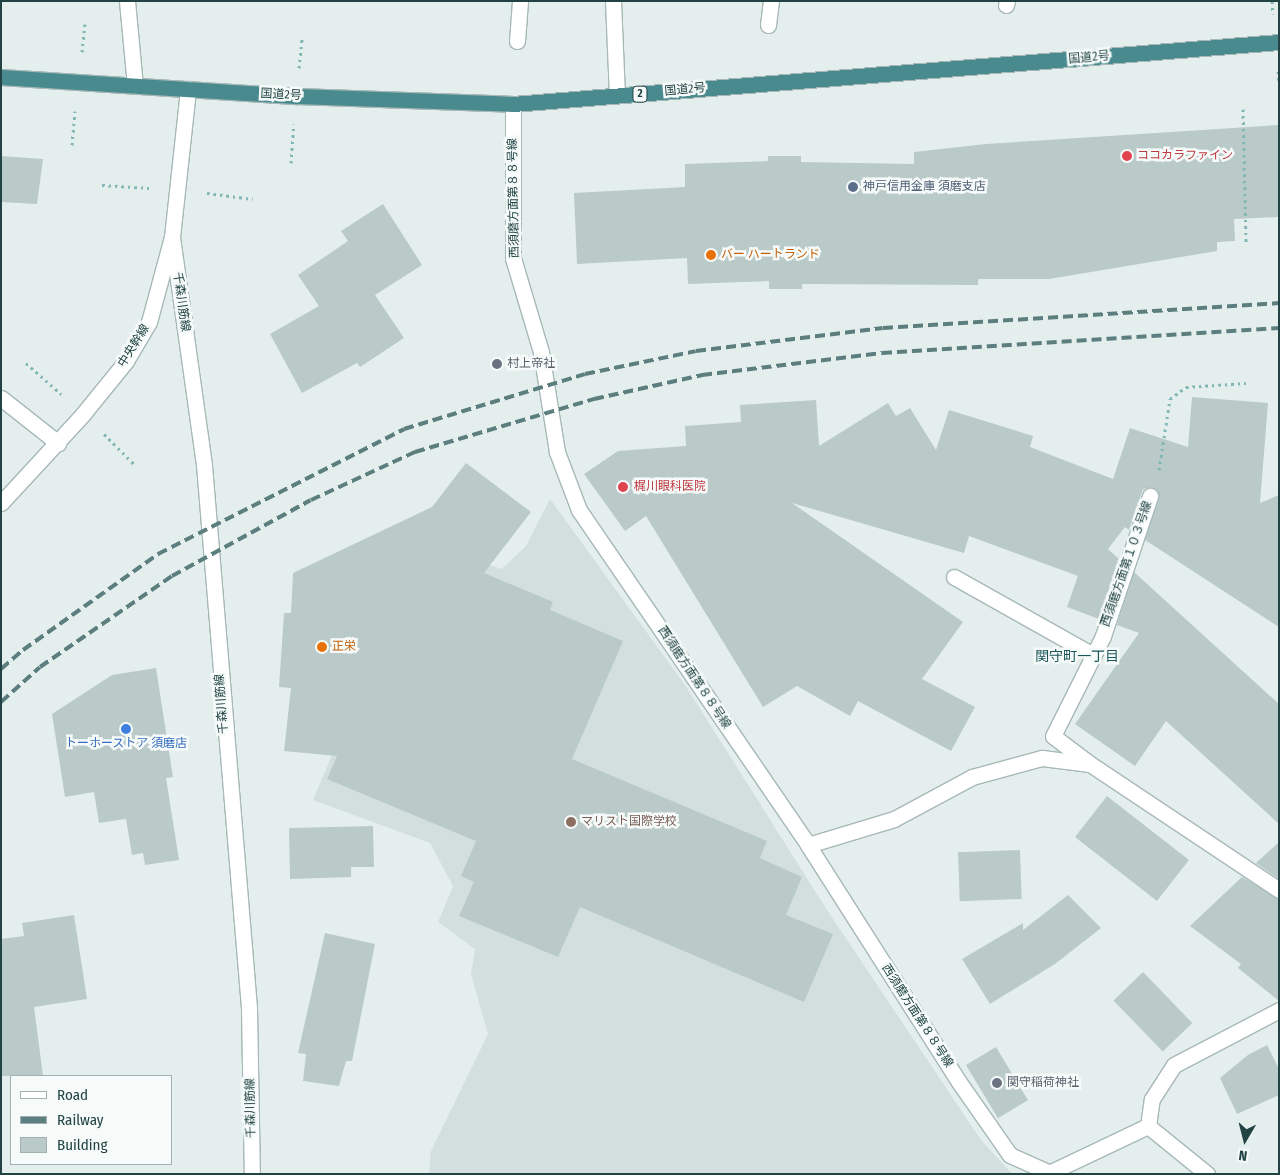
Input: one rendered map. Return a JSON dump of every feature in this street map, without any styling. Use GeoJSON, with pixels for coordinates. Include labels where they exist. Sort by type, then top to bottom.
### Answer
{"type":"FeatureCollection","features":[{"type":"Feature","properties":{"kind":"highway","name":"国道2号"},"geometry":{"type":"LineString","coordinates":[[1,77],[188,89],[513,104],[1279,42]]}},
{"type":"Feature","properties":{"kind":"street"},"geometry":{"type":"LineString","coordinates":[[127,1],[135,86]]}},
{"type":"Feature","properties":{"kind":"street"},"geometry":{"type":"LineString","coordinates":[[517,41],[520,1]]}},
{"type":"Feature","properties":{"kind":"street"},"geometry":{"type":"LineString","coordinates":[[613,1],[617,96]]}},
{"type":"Feature","properties":{"kind":"street"},"geometry":{"type":"LineString","coordinates":[[768,25],[771,1]]}},
{"type":"Feature","properties":{"kind":"street","name":"中央幹線"},"geometry":{"type":"LineString","coordinates":[[1,503],[58,443],[126,361],[149,322],[172,237],[188,89]]}},
{"type":"Feature","properties":{"kind":"street","name":"西須磨方面第８８号線"},"geometry":{"type":"LineString","coordinates":[[513,104],[513,258],[542,352],[557,452],[579,510],[808,846],[959,1082],[1010,1155],[1052,1173]]}},
{"type":"Feature","properties":{"kind":"street","name":"千森川筋線"},"geometry":{"type":"LineString","coordinates":[[172,237],[204,464],[249,1008],[252,1174]]}},
{"type":"Feature","properties":{"kind":"street"},"geometry":{"type":"LineString","coordinates":[[1,398],[58,443]]}},
{"type":"Feature","properties":{"kind":"street","name":"西須磨方面第１０３号線"},"geometry":{"type":"LineString","coordinates":[[1150,496],[1138,538],[1093,655],[1052,736],[1090,764],[1279,890]]}},
{"type":"Feature","properties":{"kind":"street"},"geometry":{"type":"LineString","coordinates":[[954,577],[1093,655]]}},
{"type":"Feature","properties":{"kind":"street"},"geometry":{"type":"LineString","coordinates":[[808,846],[894,819],[972,777],[1042,758],[1090,764]]}},
{"type":"Feature","properties":{"kind":"street"},"geometry":{"type":"LineString","coordinates":[[1148,1126],[1152,1099],[1174,1065],[1279,1010]]}},
{"type":"Feature","properties":{"kind":"street"},"geometry":{"type":"LineString","coordinates":[[1052,1173],[1148,1126]]}},
{"type":"Feature","properties":{"kind":"street"},"geometry":{"type":"LineString","coordinates":[[1148,1126],[1207,1174]]}},
{"type":"Feature","properties":{"kind":"path"},"geometry":{"type":"LineString","coordinates":[[1243,109],[1246,243]]}},
{"type":"Feature","properties":{"kind":"path","name":"西須磨方面第１０３号線"},"geometry":{"type":"LineString","coordinates":[[1150,496],[1160,466],[1170,399],[1186,387],[1246,383]]}},
{"type":"Feature","properties":{"kind":"shaded area","name":"マリスト国際学校"},"geometry":{"type":"Polygon","coordinates":[[[550,499],[685,685],[829,913],[981,1140],[1012,1174],[429,1174],[431,1151],[488,1034],[471,974],[475,949],[438,922],[453,886],[430,843],[313,800],[421,543],[502,569],[526,546],[550,499]]]}},
{"type":"Feature","properties":{"kind":"building"},"geometry":{"type":"Polygon","coordinates":[[[1279,125],[1279,217],[1234,219],[1235,241],[1217,242],[1217,251],[1049,279],[978,279],[978,285],[802,284],[802,289],[769,289],[769,281],[688,284],[687,258],[577,264],[574,193],[685,187],[685,164],[768,161],[768,156],[801,156],[801,162],[914,164],[914,152],[986,144],[1279,125]]]}},
{"type":"Feature","properties":{"kind":"building"},"geometry":{"type":"Polygon","coordinates":[[[1,156],[43,159],[37,204],[1,202],[1,156]]]}},
{"type":"Feature","properties":{"kind":"building"},"geometry":{"type":"Polygon","coordinates":[[[383,204],[422,265],[375,295],[404,338],[360,367],[357,363],[302,393],[270,334],[319,306],[298,275],[348,241],[341,231],[383,204]]]}},
{"type":"Feature","properties":{"kind":"building"},"geometry":{"type":"Polygon","coordinates":[[[1192,397],[1268,403],[1260,503],[1279,495],[1279,627],[1145,540],[1159,498],[1157,490],[1152,487],[1143,489],[1129,530],[1125,527],[1108,549],[1119,559],[1099,619],[1067,607],[1078,576],[969,536],[964,553],[792,503],[963,622],[922,679],[975,707],[951,751],[858,701],[850,716],[797,686],[763,707],[646,516],[625,531],[584,474],[618,451],[686,446],[685,426],[741,422],[740,405],[816,400],[819,446],[888,403],[896,416],[910,408],[936,450],[949,410],[1033,436],[1030,447],[1113,479],[1130,428],[1188,447],[1192,397]]]}},
{"type":"Feature","properties":{"kind":"building"},"geometry":{"type":"Polygon","coordinates":[[[466,463],[531,512],[484,573],[553,602],[550,610],[623,641],[572,759],[767,841],[760,858],[802,877],[786,915],[833,934],[804,1002],[580,907],[558,957],[459,916],[474,882],[461,876],[476,841],[327,779],[337,756],[284,751],[291,688],[279,687],[284,613],[291,613],[293,573],[432,507],[466,463]]]}},
{"type":"Feature","properties":{"kind":"building"},"geometry":{"type":"Polygon","coordinates":[[[1134,572],[1279,704],[1279,824],[1166,721],[1135,766],[1075,724],[1139,633],[1117,625],[1134,572]]]}},
{"type":"Feature","properties":{"kind":"building"},"geometry":{"type":"Polygon","coordinates":[[[156,668],[173,777],[166,778],[179,860],[145,865],[143,853],[132,855],[126,819],[99,823],[94,792],[65,797],[52,714],[112,675],[156,668]]]}},
{"type":"Feature","properties":{"kind":"building"},"geometry":{"type":"Polygon","coordinates":[[[1107,796],[1189,860],[1157,901],[1075,837],[1107,796]]]}},
{"type":"Feature","properties":{"kind":"building"},"geometry":{"type":"Polygon","coordinates":[[[373,826],[374,867],[351,867],[351,877],[290,879],[289,828],[373,826]]]}},
{"type":"Feature","properties":{"kind":"building"},"geometry":{"type":"Polygon","coordinates":[[[1279,842],[1279,879],[1256,863],[1279,842]]]}},
{"type":"Feature","properties":{"kind":"building"},"geometry":{"type":"Polygon","coordinates":[[[1020,850],[1022,899],[960,901],[958,852],[1020,850]]]}},
{"type":"Feature","properties":{"kind":"building"},"geometry":{"type":"Polygon","coordinates":[[[1242,877],[1279,899],[1279,1001],[1238,968],[1241,964],[1190,926],[1242,877]]]}},
{"type":"Feature","properties":{"kind":"building"},"geometry":{"type":"Polygon","coordinates":[[[1068,895],[1101,928],[1055,964],[990,1004],[962,959],[1023,923],[1023,930],[1068,895]]]}},
{"type":"Feature","properties":{"kind":"building"},"geometry":{"type":"Polygon","coordinates":[[[74,915],[87,999],[34,1007],[43,1075],[1,1076],[1,939],[24,936],[22,923],[74,915]]]}},
{"type":"Feature","properties":{"kind":"building"},"geometry":{"type":"Polygon","coordinates":[[[325,933],[375,944],[352,1061],[346,1061],[339,1086],[303,1081],[306,1054],[298,1053],[325,933]]]}},
{"type":"Feature","properties":{"kind":"building"},"geometry":{"type":"Polygon","coordinates":[[[1143,972],[1192,1023],[1163,1052],[1114,1000],[1143,972]]]}},
{"type":"Feature","properties":{"kind":"building"},"geometry":{"type":"Polygon","coordinates":[[[1267,1045],[1279,1069],[1279,1095],[1237,1114],[1220,1078],[1248,1055],[1267,1045]]]}},
{"type":"Feature","properties":{"kind":"building"},"geometry":{"type":"Polygon","coordinates":[[[996,1047],[1028,1100],[998,1118],[966,1065],[996,1047]]]}},
{"type":"Feature","properties":{"kind":"railway"},"geometry":{"type":"LineString","coordinates":[[1,669],[23,650],[158,554],[404,429],[585,374],[696,351],[883,328],[1279,303]]}},
{"type":"Feature","properties":{"kind":"railway"},"geometry":{"type":"LineString","coordinates":[[1,702],[40,667],[172,576],[311,500],[415,452],[594,399],[702,375],[882,353],[1279,328]]}},
{"type":"Feature","properties":{"kind":"place","name":"ココカラファイン"},"geometry":{"type":"Point","coordinates":[1127,156]}},
{"type":"Feature","properties":{"kind":"place","name":"神戸信用金庫 須磨支店"},"geometry":{"type":"Point","coordinates":[853,187]}},
{"type":"Feature","properties":{"kind":"place","name":"バー ハートランド"},"geometry":{"type":"Point","coordinates":[711,255]}},
{"type":"Feature","properties":{"kind":"place","name":"村上帝社"},"geometry":{"type":"Point","coordinates":[497,364]}},
{"type":"Feature","properties":{"kind":"place","name":"梶川眼科医院"},"geometry":{"type":"Point","coordinates":[623,487]}},
{"type":"Feature","properties":{"kind":"place","name":"正栄"},"geometry":{"type":"Point","coordinates":[322,647]}},
{"type":"Feature","properties":{"kind":"place","name":"トーホーストア 須磨店"},"geometry":{"type":"Point","coordinates":[126,729]}},
{"type":"Feature","properties":{"kind":"place","name":"マリスト国際学校"},"geometry":{"type":"Point","coordinates":[571,822]}},
{"type":"Feature","properties":{"kind":"place","name":"関守稲荷神社"},"geometry":{"type":"Point","coordinates":[997,1083]}},
{"type":"Feature","properties":{"kind":"district","name":"関守町一丁目"},"geometry":{"type":"Point","coordinates":[1077,657]}}]}
